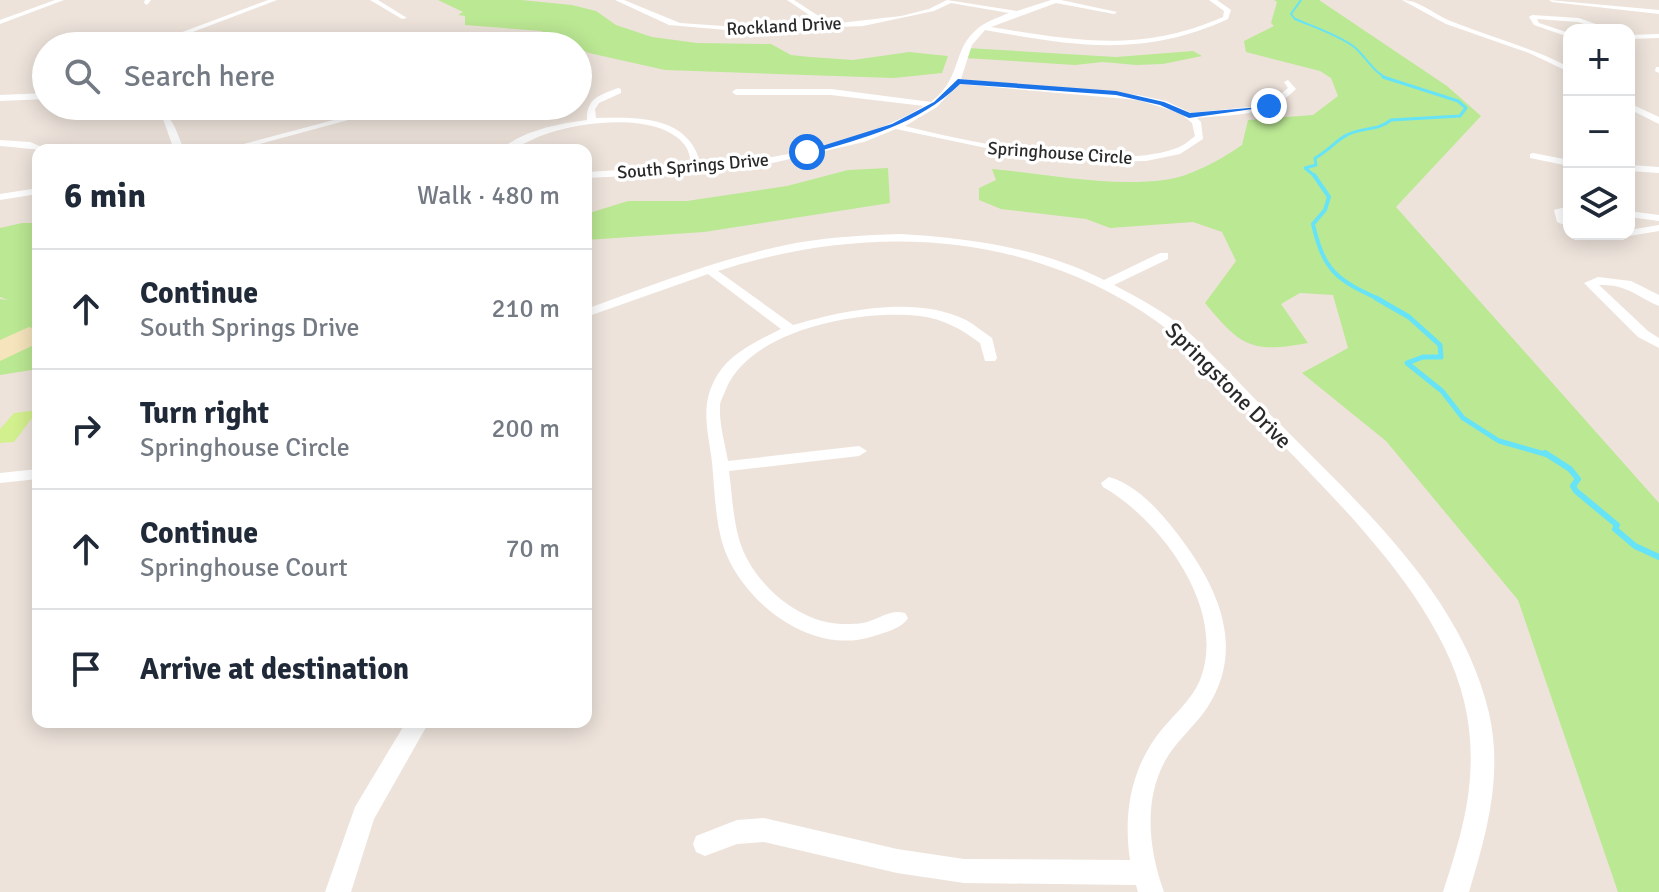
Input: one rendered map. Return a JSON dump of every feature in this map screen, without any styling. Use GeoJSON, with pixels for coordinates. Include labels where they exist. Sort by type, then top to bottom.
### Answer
{"type":"FeatureCollection","features":[{"type":"Feature","properties":{"kind":"street"},"geometry":{"type":"LineString","coordinates":[[0,22],[61,0]]}},
{"type":"Feature","properties":{"kind":"street"},"geometry":{"type":"LineString","coordinates":[[187,32],[274,0]]}},
{"type":"Feature","properties":{"kind":"street"},"geometry":{"type":"LineString","coordinates":[[373,0],[404,18]]}},
{"type":"Feature","properties":{"kind":"street","name":"Rockland Drive"},"geometry":{"type":"LineString","coordinates":[[618,0],[656,19],[694,27],[755,30],[912,15],[952,1]]}},
{"type":"Feature","properties":{"kind":"street"},"geometry":{"type":"LineString","coordinates":[[790,0],[828,24]]}},
{"type":"Feature","properties":{"kind":"street"},"geometry":{"type":"LineString","coordinates":[[984,28],[1057,0],[1114,12]]}},
{"type":"Feature","properties":{"kind":"street"},"geometry":{"type":"LineString","coordinates":[[984,28],[1081,43],[1149,43],[1171,39],[1226,18],[1228,10],[1212,0]]}},
{"type":"Feature","properties":{"kind":"street"},"geometry":{"type":"LineString","coordinates":[[1405,0],[1448,23],[1532,51],[1563,67]]}},
{"type":"Feature","properties":{"kind":"street"},"geometry":{"type":"LineString","coordinates":[[1552,0],[1659,12]]}},
{"type":"Feature","properties":{"kind":"street"},"geometry":{"type":"LineString","coordinates":[[952,1],[1020,14]]}},
{"type":"Feature","properties":{"kind":"street"},"geometry":{"type":"LineString","coordinates":[[1563,33],[1536,24],[1532,17],[1579,20],[1591,24]]}},
{"type":"Feature","properties":{"kind":"street","name":"South Springs Drive"},"geometry":{"type":"LineString","coordinates":[[592,175],[697,168],[807,152],[895,126],[934,105],[958,81],[971,42],[984,28]]}},
{"type":"Feature","properties":{"kind":"street"},"geometry":{"type":"LineString","coordinates":[[1635,37],[1659,36]]}},
{"type":"Feature","properties":{"kind":"street"},"geometry":{"type":"LineString","coordinates":[[958,81],[1116,93],[1162,103],[1189,116],[1269,106],[1292,89],[1288,82]]}},
{"type":"Feature","properties":{"kind":"street"},"geometry":{"type":"LineString","coordinates":[[592,107],[595,101],[618,91]]}},
{"type":"Feature","properties":{"kind":"street"},"geometry":{"type":"LineString","coordinates":[[736,92],[840,93],[934,105]]}},
{"type":"Feature","properties":{"kind":"street"},"geometry":{"type":"LineString","coordinates":[[0,98],[32,97]]}},
{"type":"Feature","properties":{"kind":"street"},"geometry":{"type":"LineString","coordinates":[[1635,109],[1659,121]]}},
{"type":"Feature","properties":{"kind":"street","name":"Springhouse Circle"},"geometry":{"type":"LineString","coordinates":[[895,126],[986,148],[1137,159],[1174,154],[1196,144],[1201,130],[1189,116]]}},
{"type":"Feature","properties":{"kind":"street"},"geometry":{"type":"LineString","coordinates":[[168,120],[177,144]]}},
{"type":"Feature","properties":{"kind":"street"},"geometry":{"type":"LineString","coordinates":[[249,144],[342,120]]}},
{"type":"Feature","properties":{"kind":"street"},"geometry":{"type":"LineString","coordinates":[[516,144],[535,133],[592,122],[635,122],[671,130],[690,144],[697,168]]}},
{"type":"Feature","properties":{"kind":"street"},"geometry":{"type":"LineString","coordinates":[[0,143],[32,146]]}},
{"type":"Feature","properties":{"kind":"street"},"geometry":{"type":"LineString","coordinates":[[1533,156],[1563,162]]}},
{"type":"Feature","properties":{"kind":"street"},"geometry":{"type":"LineString","coordinates":[[1635,168],[1659,170]]}},
{"type":"Feature","properties":{"kind":"street"},"geometry":{"type":"LineString","coordinates":[[0,197],[32,192]]}},
{"type":"Feature","properties":{"kind":"street"},"geometry":{"type":"LineString","coordinates":[[1635,215],[1659,218]]}},
{"type":"Feature","properties":{"kind":"street"},"geometry":{"type":"LineString","coordinates":[[1635,232],[1659,228]]}},
{"type":"Feature","properties":{"kind":"street","name":"Springstone Drive"},"geometry":{"type":"LineString","coordinates":[[592,311],[711,271],[802,246],[857,239],[916,239],[1015,253],[1106,284],[1164,319],[1217,369],[1384,541],[1440,619],[1466,673],[1478,716],[1484,762],[1483,806],[1473,852],[1456,892]]}},
{"type":"Feature","properties":{"kind":"street"},"geometry":{"type":"LineString","coordinates":[[1106,284],[1164,256]]}},
{"type":"Feature","properties":{"kind":"street"},"geometry":{"type":"LineString","coordinates":[[711,271],[793,331]]}},
{"type":"Feature","properties":{"kind":"street"},"geometry":{"type":"LineString","coordinates":[[1659,302],[1646,290],[1606,281],[1590,283],[1643,334],[1659,344]]}},
{"type":"Feature","properties":{"kind":"street"},"geometry":{"type":"LineString","coordinates":[[898,618],[864,631],[831,630],[792,614],[762,593],[744,571],[733,549],[712,405],[717,385],[730,365],[746,353],[793,331],[854,312],[916,312],[975,330],[991,347],[990,358]]}},
{"type":"Feature","properties":{"kind":"street"},"geometry":{"type":"LineString","coordinates":[[721,467],[859,451]]}},
{"type":"Feature","properties":{"kind":"street"},"geometry":{"type":"LineString","coordinates":[[0,478],[32,475]]}},
{"type":"Feature","properties":{"kind":"street"},"geometry":{"type":"LineString","coordinates":[[705,844],[737,832],[764,830],[897,861],[964,871],[1147,883],[1139,834],[1146,779],[1160,749],[1201,699],[1209,684],[1215,667],[1217,635],[1210,602],[1197,574],[1149,509],[1109,483]]}},
{"type":"Feature","properties":{"kind":"street"},"geometry":{"type":"LineString","coordinates":[[338,892],[369,802],[414,728]]}},
{"type":"Feature","properties":{"kind":"green space"},"geometry":{"type":"Polygon","coordinates":[[[438,0],[521,0],[572,5],[596,11],[616,25],[652,37],[697,43],[771,44],[791,55],[853,60],[909,52],[948,56],[942,73],[894,78],[665,70],[592,54],[592,32],[543,32],[465,25],[465,16],[458,15],[463,12],[438,0]]]}},
{"type":"Feature","properties":{"kind":"green space"},"geometry":{"type":"Polygon","coordinates":[[[1274,0],[1319,0],[1447,86],[1481,116],[1396,207],[1659,503],[1659,892],[1618,892],[1518,600],[1386,441],[1302,373],[1348,348],[1333,295],[1300,293],[1281,304],[1308,343],[1259,346],[1238,337],[1205,303],[1236,261],[1222,232],[1193,222],[1110,228],[1086,219],[1001,209],[979,200],[979,188],[996,180],[992,169],[1100,181],[1164,180],[1204,167],[1242,145],[1248,120],[1313,115],[1338,96],[1331,78],[1320,71],[1246,52],[1244,41],[1274,26],[1271,23],[1277,2],[1274,0]]]}},
{"type":"Feature","properties":{"kind":"green space"},"geometry":{"type":"Polygon","coordinates":[[[968,48],[1116,57],[1193,51],[1202,56],[1163,64],[1103,62],[1075,65],[965,58],[968,48]]]}},
{"type":"Feature","properties":{"kind":"green space"},"geometry":{"type":"Polygon","coordinates":[[[888,168],[890,203],[704,232],[592,240],[592,212],[628,201],[687,201],[787,186],[848,170],[888,168]]]}},
{"type":"Feature","properties":{"kind":"green space"},"geometry":{"type":"Polygon","coordinates":[[[32,223],[32,370],[0,375],[0,299],[8,300],[0,297],[0,228],[32,223]]]}},
{"type":"Feature","properties":{"kind":"green space"},"geometry":{"type":"Polygon","coordinates":[[[32,411],[32,418],[14,442],[0,443],[0,429],[14,413],[32,411]]]}},
{"type":"Feature","properties":{"kind":"sand"},"geometry":{"type":"Polygon","coordinates":[[[32,328],[32,346],[0,361],[0,340],[32,328]]]}},
{"type":"Feature","properties":{"kind":"waterway"},"geometry":{"type":"LineString","coordinates":[[1301,0],[1291,14],[1295,19],[1346,42],[1389,79]]}},
{"type":"Feature","properties":{"kind":"waterway"},"geometry":{"type":"LineString","coordinates":[[1383,77],[1389,79]]}},
{"type":"Feature","properties":{"kind":"waterway"},"geometry":{"type":"LineString","coordinates":[[1315,176],[1305,168],[1316,165],[1315,158],[1347,135],[1381,126],[1391,120],[1460,116],[1466,108],[1458,101],[1389,79]]}},
{"type":"Feature","properties":{"kind":"waterway"},"geometry":{"type":"LineString","coordinates":[[1315,176],[1329,197],[1325,210],[1313,224],[1322,253],[1343,280],[1381,300]]}},
{"type":"Feature","properties":{"kind":"waterway"},"geometry":{"type":"LineString","coordinates":[[1376,298],[1409,317],[1440,345],[1441,357],[1423,357],[1407,363],[1442,391],[1463,418],[1499,441],[1548,455]]}},
{"type":"Feature","properties":{"kind":"waterway"},"geometry":{"type":"LineString","coordinates":[[1545,453],[1570,469],[1578,479],[1573,486],[1576,491],[1617,525],[1615,529],[1635,546],[1659,557]]}},
{"type":"Feature","properties":{"kind":"route"},"geometry":{"type":"LineString","coordinates":[[807,152],[895,126],[936,103],[958,81],[1116,93],[1162,103],[1189,116],[1269,106]]}}]}
